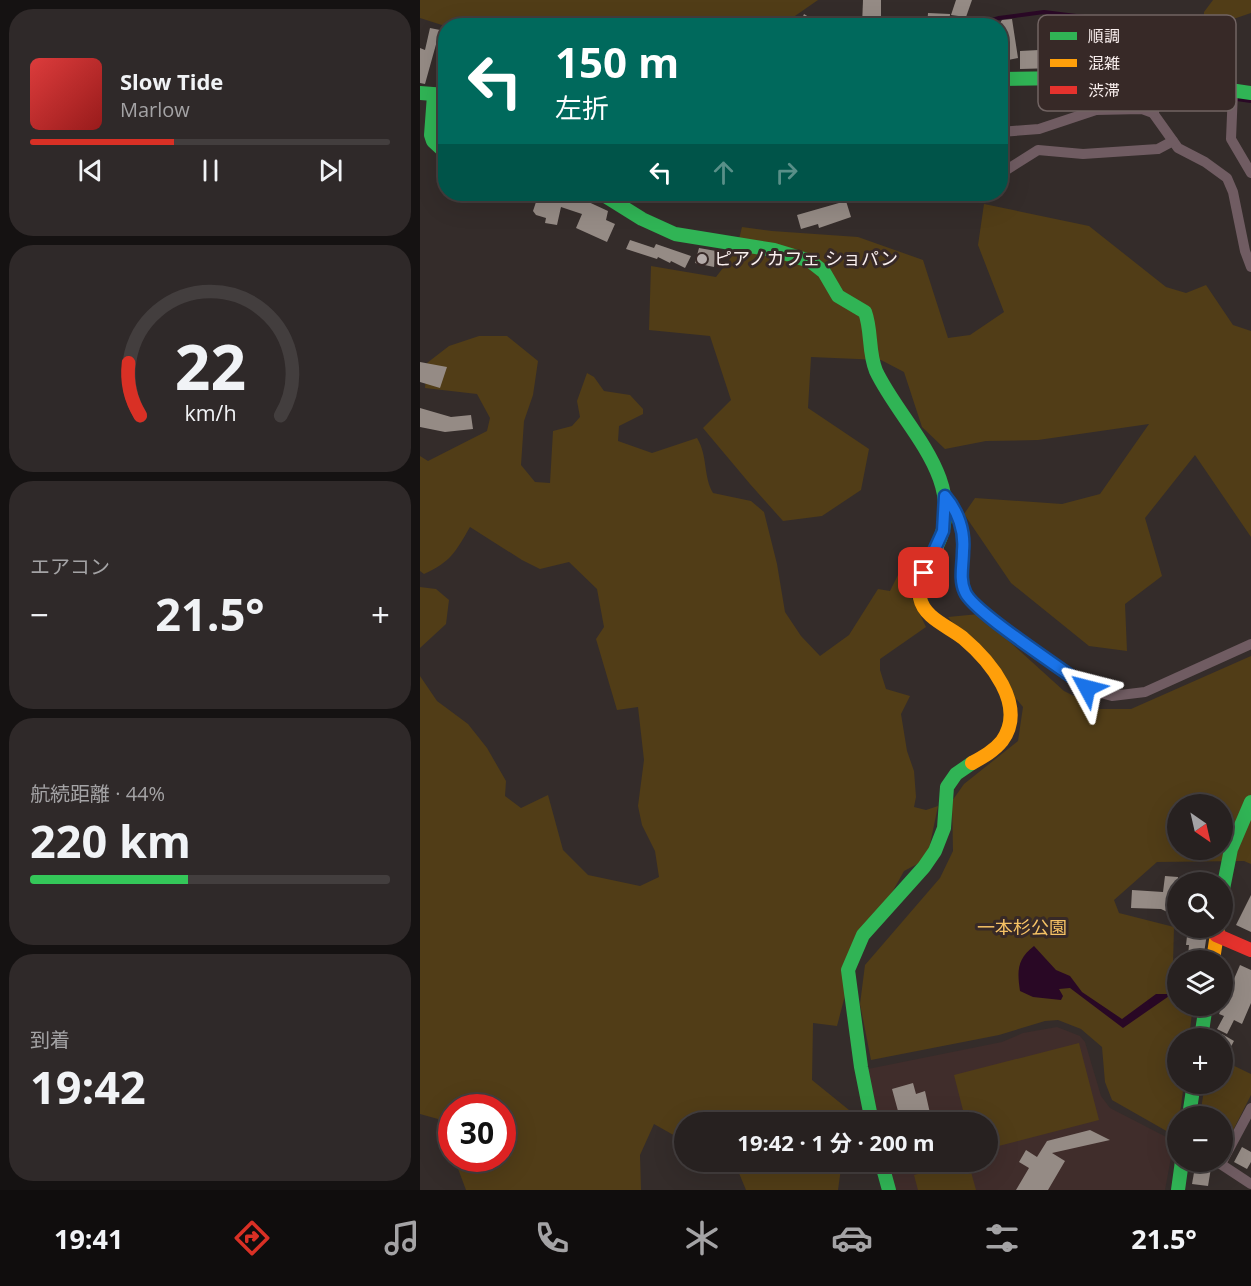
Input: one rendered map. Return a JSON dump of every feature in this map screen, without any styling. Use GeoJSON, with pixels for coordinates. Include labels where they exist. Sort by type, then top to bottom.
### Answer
{"type":"FeatureCollection","features":[{"type":"Feature","properties":{"kind":"main road"},"geometry":{"type":"LineString","coordinates":[[1008,79],[1038,78]]}},
{"type":"Feature","properties":{"kind":"main road"},"geometry":{"type":"LineString","coordinates":[[1236,91],[1251,93]]}},
{"type":"Feature","properties":{"kind":"main road"},"geometry":{"type":"LineString","coordinates":[[420,93],[438,95]]}},
{"type":"Feature","properties":{"kind":"main road"},"geometry":{"type":"LineString","coordinates":[[438,104],[431,135],[438,146]]}},
{"type":"Feature","properties":{"kind":"main road"},"geometry":{"type":"LineString","coordinates":[[613,201],[642,219],[675,234],[774,250],[816,264],[828,276],[838,296],[862,309],[867,316],[871,354],[876,368],[943,483],[945,496],[943,531],[921,579],[919,590],[921,602],[932,616],[964,639],[996,673],[1008,700],[1009,723],[1001,741],[951,779],[945,794],[943,836],[933,854],[865,929],[850,958],[848,970],[861,1067],[870,1112]]}},
{"type":"Feature","properties":{"kind":"main road"},"geometry":{"type":"LineString","coordinates":[[1226,872],[1229,856],[1251,802]]}},
{"type":"Feature","properties":{"kind":"main road"},"geometry":{"type":"LineString","coordinates":[[1230,938],[1251,950]]}},
{"type":"Feature","properties":{"kind":"main road"},"geometry":{"type":"LineString","coordinates":[[884,1172],[889,1190]]}},
{"type":"Feature","properties":{"kind":"main road"},"geometry":{"type":"LineString","coordinates":[[1178,1190],[1180,1172]]}},
{"type":"Feature","properties":{"kind":"street"},"geometry":{"type":"LineString","coordinates":[[1008,131],[1039,129],[1093,111]]}},
{"type":"Feature","properties":{"kind":"street"},"geometry":{"type":"LineString","coordinates":[[1147,111],[1152,113],[1178,148],[1205,162],[1227,178],[1233,192],[1245,251],[1251,267]]}},
{"type":"Feature","properties":{"kind":"street"},"geometry":{"type":"LineString","coordinates":[[1232,111],[1231,139],[1251,173]]}},
{"type":"Feature","properties":{"kind":"street"},"geometry":{"type":"LineString","coordinates":[[1008,169],[1038,150],[1083,154],[1158,149],[1173,141]]}},
{"type":"Feature","properties":{"kind":"street"},"geometry":{"type":"LineString","coordinates":[[945,496],[953,505],[961,527],[964,541],[962,579],[967,596],[1002,626],[1093,691],[1112,696],[1146,692],[1251,644]]}},
{"type":"Feature","properties":{"kind":"street"},"geometry":{"type":"LineString","coordinates":[[1233,1138],[1251,1108]]}},
{"type":"Feature","properties":{"kind":"street"},"geometry":{"type":"LineString","coordinates":[[1233,1172],[1251,1184]]}},
{"type":"Feature","properties":{"kind":"shaded area"},"geometry":{"type":"Polygon","coordinates":[[[1034,946],[1056,970],[1070,976],[1082,992],[1122,1019],[1156,994],[1167,994],[1167,997],[1123,1028],[1070,988],[1059,989],[1063,996],[1061,1000],[1033,997],[1020,991],[1021,961],[1034,946]]]}},
{"type":"Feature","properties":{"kind":"shaded area"},"geometry":{"type":"Polygon","coordinates":[[[1057,1027],[1080,1036],[1085,1042],[1101,1096],[1110,1108],[1167,1137],[1168,1172],[1165,1190],[895,1190],[891,1172],[998,1172],[998,1112],[877,1112],[868,1069],[1002,1042],[1023,1033],[1057,1027]]]}},
{"type":"Feature","properties":{"kind":"green space"},"geometry":{"type":"Polygon","coordinates":[[[420,0],[818,0],[792,18],[438,18],[438,24],[420,18],[420,0]]]}},
{"type":"Feature","properties":{"kind":"green space"},"geometry":{"type":"Polygon","coordinates":[[[1213,0],[1251,0],[1251,13],[1236,18],[1236,15],[1204,15],[1213,0]]]}},
{"type":"Feature","properties":{"kind":"green space"},"geometry":{"type":"Polygon","coordinates":[[[984,204],[1089,226],[1166,287],[1186,293],[1206,285],[1233,325],[1251,331],[1251,537],[1195,455],[1145,518],[1162,576],[1125,604],[1127,651],[1089,646],[1011,583],[964,514],[975,498],[1062,504],[1100,494],[1149,424],[1038,440],[986,441],[945,449],[922,427],[904,372],[881,360],[811,357],[808,408],[869,449],[861,490],[822,516],[783,521],[703,428],[731,400],[710,336],[649,330],[651,266],[716,277],[736,251],[742,227],[858,237],[923,260],[948,338],[970,335],[1004,312],[978,245],[984,204]]]}},
{"type":"Feature","properties":{"kind":"green space"},"geometry":{"type":"Polygon","coordinates":[[[479,336],[507,336],[538,361],[533,395],[524,421],[521,465],[535,482],[550,483],[553,431],[572,426],[580,417],[577,401],[587,373],[594,377],[604,391],[630,395],[643,409],[643,414],[619,426],[618,441],[652,453],[697,438],[703,452],[713,493],[751,501],[764,512],[777,564],[785,612],[801,636],[820,656],[849,635],[878,589],[890,591],[907,557],[922,557],[910,594],[926,627],[880,659],[880,670],[886,689],[910,696],[901,714],[907,751],[914,771],[916,797],[914,807],[926,810],[938,806],[927,859],[904,871],[889,898],[863,927],[837,1026],[813,1023],[812,1080],[849,1112],[674,1112],[674,1135],[654,1124],[640,1155],[641,1190],[466,1190],[459,1172],[516,1172],[516,1094],[438,1094],[438,1119],[420,1114],[420,676],[437,701],[468,724],[487,748],[506,781],[505,796],[521,808],[548,795],[563,850],[588,875],[640,886],[659,877],[655,851],[642,825],[638,806],[644,760],[638,707],[617,710],[596,639],[604,627],[597,589],[569,562],[540,569],[470,527],[447,560],[424,574],[420,571],[420,456],[428,461],[487,431],[490,418],[477,394],[425,388],[427,363],[449,346],[479,336]]]}},
{"type":"Feature","properties":{"kind":"green space"},"geometry":{"type":"Polygon","coordinates":[[[420,587],[436,589],[449,600],[446,624],[420,648],[420,587]]]}},
{"type":"Feature","properties":{"kind":"green space","name":"一本杉公園"},"geometry":{"type":"Polygon","coordinates":[[[979,614],[1064,691],[1100,709],[1131,709],[1251,656],[1251,864],[1244,861],[1157,862],[1114,900],[1119,913],[1167,925],[1167,938],[1174,938],[1173,950],[1167,950],[1167,1016],[1192,1016],[1190,1028],[1167,1028],[1167,1094],[1183,1094],[1181,1106],[1167,1106],[1167,1131],[1112,1100],[1105,1082],[1102,1047],[1081,1029],[1058,1020],[1045,1021],[999,1035],[871,1060],[860,1004],[865,965],[940,878],[953,851],[952,801],[964,784],[1018,741],[1023,707],[948,617],[979,614]]]}},
{"type":"Feature","properties":{"kind":"green space"},"geometry":{"type":"Polygon","coordinates":[[[1079,1043],[1099,1120],[998,1146],[998,1112],[963,1112],[954,1075],[1079,1043]]]}},
{"type":"Feature","properties":{"kind":"green space"},"geometry":{"type":"Polygon","coordinates":[[[1233,1065],[1251,1074],[1251,1095],[1233,1130],[1233,1106],[1202,1106],[1203,1094],[1233,1094],[1233,1065]]]}},
{"type":"Feature","properties":{"kind":"green space"},"geometry":{"type":"Polygon","coordinates":[[[739,1172],[840,1172],[838,1190],[746,1190],[739,1172]]]}},
{"type":"Feature","properties":{"kind":"green space"},"geometry":{"type":"Polygon","coordinates":[[[926,1172],[971,1172],[976,1190],[918,1190],[914,1175],[926,1172]]]}},
{"type":"Feature","properties":{"kind":"building"},"geometry":{"type":"Polygon","coordinates":[[[863,0],[881,0],[881,18],[862,18],[863,0]]]}},
{"type":"Feature","properties":{"kind":"building"},"geometry":{"type":"Polygon","coordinates":[[[956,0],[972,0],[966,17],[951,15],[956,0]]]}},
{"type":"Feature","properties":{"kind":"building"},"geometry":{"type":"Polygon","coordinates":[[[928,13],[950,14],[950,18],[928,18],[928,13]]]}},
{"type":"Feature","properties":{"kind":"building"},"geometry":{"type":"Polygon","coordinates":[[[1008,19],[1012,19],[1018,58],[1008,60],[1008,19]]]}},
{"type":"Feature","properties":{"kind":"building"},"geometry":{"type":"Polygon","coordinates":[[[430,28],[438,30],[425,84],[420,83],[420,48],[425,50],[430,28]]]}},
{"type":"Feature","properties":{"kind":"building"},"geometry":{"type":"Polygon","coordinates":[[[1038,50],[1038,68],[1020,69],[1020,51],[1038,50]]]}},
{"type":"Feature","properties":{"kind":"building"},"geometry":{"type":"Polygon","coordinates":[[[586,201],[608,211],[606,220],[615,224],[607,242],[576,228],[582,214],[561,207],[557,225],[545,223],[546,218],[536,215],[533,211],[536,202],[586,201]]]}},
{"type":"Feature","properties":{"kind":"building"},"geometry":{"type":"Polygon","coordinates":[[[846,201],[851,217],[819,228],[818,224],[801,229],[797,215],[846,201]]]}},
{"type":"Feature","properties":{"kind":"building"},"geometry":{"type":"Polygon","coordinates":[[[630,240],[654,248],[656,244],[691,256],[685,268],[671,261],[670,263],[658,257],[657,259],[626,249],[630,240]]]}},
{"type":"Feature","properties":{"kind":"building"},"geometry":{"type":"Polygon","coordinates":[[[699,248],[716,251],[714,267],[695,263],[699,248]]]}},
{"type":"Feature","properties":{"kind":"building"},"geometry":{"type":"Polygon","coordinates":[[[420,362],[447,367],[440,388],[420,382],[420,362]]]}},
{"type":"Feature","properties":{"kind":"building"},"geometry":{"type":"Polygon","coordinates":[[[420,408],[451,417],[471,415],[473,429],[445,432],[420,427],[420,408]]]}},
{"type":"Feature","properties":{"kind":"building"},"geometry":{"type":"Polygon","coordinates":[[[1165,876],[1167,876],[1167,912],[1161,909],[1131,908],[1132,890],[1163,892],[1165,876]]]}},
{"type":"Feature","properties":{"kind":"building"},"geometry":{"type":"Polygon","coordinates":[[[1251,895],[1251,932],[1236,925],[1251,895]]]}},
{"type":"Feature","properties":{"kind":"building"},"geometry":{"type":"Polygon","coordinates":[[[1187,938],[1206,938],[1205,950],[1189,950],[1189,945],[1186,945],[1187,938]]]}},
{"type":"Feature","properties":{"kind":"building"},"geometry":{"type":"Polygon","coordinates":[[[1240,965],[1251,970],[1251,1003],[1242,1024],[1234,1020],[1230,1028],[1218,1028],[1224,1016],[1233,1016],[1233,981],[1240,965]]]}},
{"type":"Feature","properties":{"kind":"building"},"geometry":{"type":"Polygon","coordinates":[[[913,1083],[916,1094],[925,1091],[930,1112],[898,1112],[892,1089],[913,1083]]]}},
{"type":"Feature","properties":{"kind":"building"},"geometry":{"type":"Polygon","coordinates":[[[1090,1130],[1110,1140],[1052,1153],[1065,1161],[1048,1190],[1016,1190],[1029,1168],[1019,1162],[1026,1150],[1037,1157],[1047,1141],[1090,1130]]]}},
{"type":"Feature","properties":{"kind":"building"},"geometry":{"type":"Polygon","coordinates":[[[1242,1147],[1251,1152],[1251,1162],[1247,1169],[1234,1162],[1242,1147]]]}},
{"type":"Feature","properties":{"kind":"building"},"geometry":{"type":"Polygon","coordinates":[[[1194,1172],[1210,1172],[1208,1186],[1192,1184],[1194,1172]]]}},
{"type":"Feature","properties":{"kind":"waterway"},"geometry":{"type":"LineString","coordinates":[[999,18],[1044,12],[1068,15]]}},
{"type":"Feature","properties":{"kind":"waterway"},"geometry":{"type":"LineString","coordinates":[[1236,99],[1251,101]]}},
{"type":"Feature","properties":{"kind":"traffic: fast"},"geometry":{"type":"LineString","coordinates":[[1008,79],[1038,78]]}},
{"type":"Feature","properties":{"kind":"traffic: fast"},"geometry":{"type":"LineString","coordinates":[[1236,91],[1251,93]]}},
{"type":"Feature","properties":{"kind":"traffic: fast"},"geometry":{"type":"LineString","coordinates":[[420,93],[438,94]]}},
{"type":"Feature","properties":{"kind":"traffic: fast"},"geometry":{"type":"LineString","coordinates":[[434,95],[431,135],[438,146]]}},
{"type":"Feature","properties":{"kind":"traffic: fast"},"geometry":{"type":"LineString","coordinates":[[613,201],[642,219],[675,234],[774,250],[810,261],[824,272],[838,296],[865,312],[876,371],[887,392],[928,454],[939,476],[945,498],[945,522],[937,546]]}},
{"type":"Feature","properties":{"kind":"traffic: fast"},"geometry":{"type":"LineString","coordinates":[[870,1112],[861,1067],[848,970],[863,935],[924,867],[935,851],[944,828],[947,787],[956,774],[972,763]]}},
{"type":"Feature","properties":{"kind":"traffic: fast"},"geometry":{"type":"LineString","coordinates":[[1226,872],[1231,849],[1251,802]]}},
{"type":"Feature","properties":{"kind":"traffic: fast"},"geometry":{"type":"LineString","coordinates":[[1203,1028],[1204,1016]]}},
{"type":"Feature","properties":{"kind":"traffic: fast"},"geometry":{"type":"LineString","coordinates":[[1191,1106],[1192,1094]]}},
{"type":"Feature","properties":{"kind":"traffic: fast"},"geometry":{"type":"LineString","coordinates":[[884,1172],[889,1190]]}},
{"type":"Feature","properties":{"kind":"traffic: fast"},"geometry":{"type":"LineString","coordinates":[[1178,1190],[1180,1172]]}},
{"type":"Feature","properties":{"kind":"traffic: slow"},"geometry":{"type":"LineString","coordinates":[[937,546],[920,584],[922,605],[931,616],[963,638],[984,658],[1002,684],[1011,713],[1009,727],[1002,741],[992,751],[972,763]]}},
{"type":"Feature","properties":{"kind":"traffic: slow"},"geometry":{"type":"LineString","coordinates":[[1215,950],[1216,938]]}},
{"type":"Feature","properties":{"kind":"traffic: jam"},"geometry":{"type":"LineString","coordinates":[[1223,938],[1251,950]]}},
{"type":"Feature","properties":{"kind":"place","name":"ピアノカフェ ショパン"},"geometry":{"type":"Point","coordinates":[702,259]}},
{"type":"Feature","properties":{"kind":"route"},"geometry":{"type":"LineString","coordinates":[[924,573],[943,531],[945,496],[953,505],[961,527],[964,541],[962,579],[967,596],[1002,626],[1087,688]]}}]}
